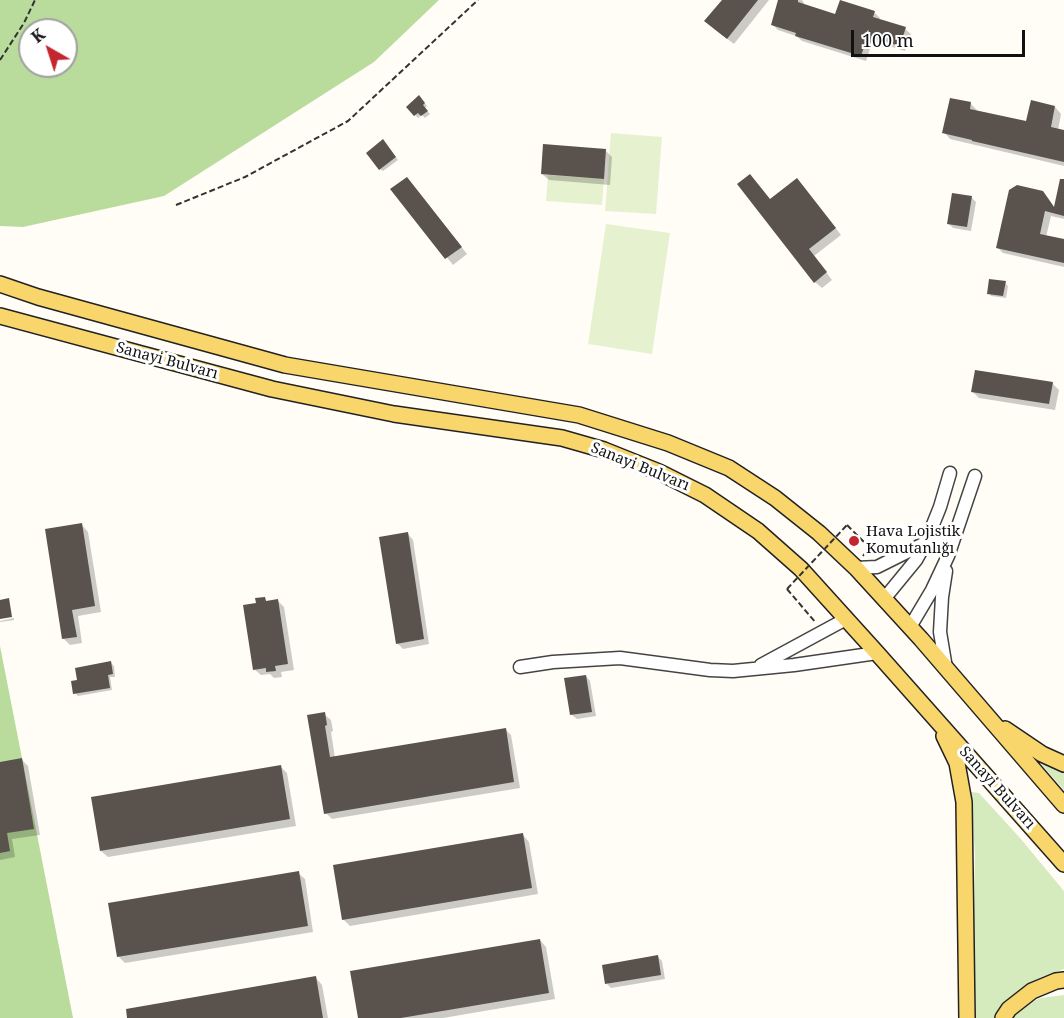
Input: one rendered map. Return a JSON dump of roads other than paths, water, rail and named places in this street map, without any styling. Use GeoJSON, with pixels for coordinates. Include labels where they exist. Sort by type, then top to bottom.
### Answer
{"type":"FeatureCollection","features":[{"type":"Feature","properties":{"kind":"main road","name":"Sanayi Bulvarı"},"geometry":{"type":"LineString","coordinates":[[0,284],[38,297],[285,364],[579,415],[668,444],[729,468],[775,498],[819,533],[856,568],[1064,805]]}},
{"type":"Feature","properties":{"kind":"main road","name":"Sanayi Bulvarı"},"geometry":{"type":"LineString","coordinates":[[0,316],[272,389],[394,414],[562,438],[604,450],[659,472],[705,495],[758,531],[801,569],[1064,864]]}},
{"type":"Feature","properties":{"kind":"main road"},"geometry":{"type":"LineString","coordinates":[[988,718],[1042,754],[1064,764]]}},
{"type":"Feature","properties":{"kind":"main road"},"geometry":{"type":"LineString","coordinates":[[936,719],[957,763],[964,802],[967,1018]]}},
{"type":"Feature","properties":{"kind":"main road"},"geometry":{"type":"LineString","coordinates":[[1003,1018],[1009,1009],[1032,991],[1064,980]]}},
{"type":"Feature","properties":{"kind":"lane"},"geometry":{"type":"LineString","coordinates":[[884,599],[916,560],[926,542],[940,507],[950,472]]}},
{"type":"Feature","properties":{"kind":"lane"},"geometry":{"type":"LineString","coordinates":[[910,627],[932,590],[948,556],[975,476]]}},
{"type":"Feature","properties":{"kind":"lane"},"geometry":{"type":"LineString","coordinates":[[856,568],[877,567],[926,542]]}},
{"type":"Feature","properties":{"kind":"lane"},"geometry":{"type":"LineString","coordinates":[[946,668],[940,632],[948,556]]}},
{"type":"Feature","properties":{"kind":"lane"},"geometry":{"type":"LineString","coordinates":[[754,669],[846,619]]}},
{"type":"Feature","properties":{"kind":"lane"},"geometry":{"type":"LineString","coordinates":[[520,667],[553,662],[620,658],[733,671],[877,653]]}},
{"type":"Feature","properties":{"kind":"place","name":"Hava Lojistik Komutanlığı"},"geometry":{"type":"Point","coordinates":[854,541]}}]}
